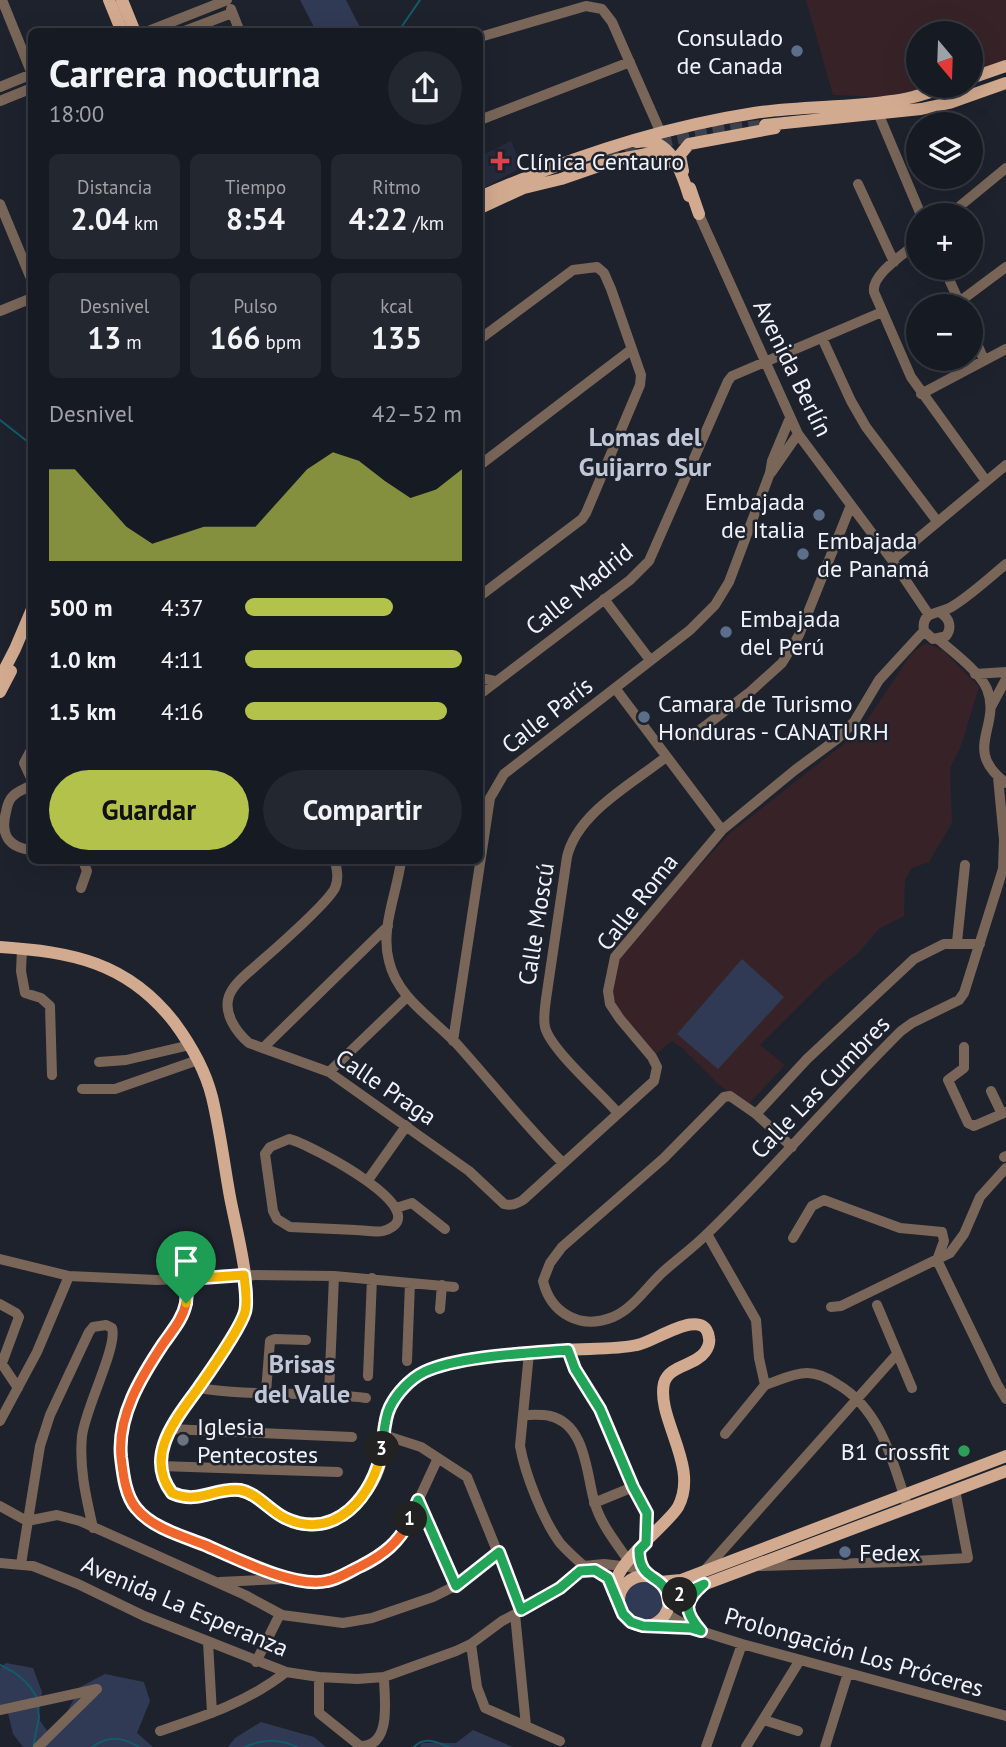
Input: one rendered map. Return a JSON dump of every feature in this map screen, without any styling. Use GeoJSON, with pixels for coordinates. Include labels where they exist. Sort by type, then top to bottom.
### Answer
{"type":"FeatureCollection","features":[{"type":"Feature","properties":{"kind":"main road"},"geometry":{"type":"LineString","coordinates":[[109,0],[120,28]]}},
{"type":"Feature","properties":{"kind":"main road"},"geometry":{"type":"LineString","coordinates":[[122,0],[133,28]]}},
{"type":"Feature","properties":{"kind":"main road"},"geometry":{"type":"LineString","coordinates":[[984,74],[1006,66]]}},
{"type":"Feature","properties":{"kind":"main road"},"geometry":{"type":"LineString","coordinates":[[984,83],[1006,77]]}},
{"type":"Feature","properties":{"kind":"main road"},"geometry":{"type":"LineString","coordinates":[[485,194],[547,169],[660,131],[758,112],[949,103],[1006,83]]}},
{"type":"Feature","properties":{"kind":"main road"},"geometry":{"type":"LineString","coordinates":[[765,125],[878,113],[927,98]]}},
{"type":"Feature","properties":{"kind":"main road"},"geometry":{"type":"LineString","coordinates":[[699,214],[680,161],[684,149],[696,142],[763,131],[793,121]]}},
{"type":"Feature","properties":{"kind":"main road"},"geometry":{"type":"LineString","coordinates":[[485,194],[643,141],[656,142],[669,152],[689,196]]}},
{"type":"Feature","properties":{"kind":"main road"},"geometry":{"type":"LineString","coordinates":[[524,188],[561,179],[616,160],[652,153],[663,155],[669,161],[689,196]]}},
{"type":"Feature","properties":{"kind":"main road"},"geometry":{"type":"LineString","coordinates":[[483,207],[560,174]]}},
{"type":"Feature","properties":{"kind":"main road"},"geometry":{"type":"LineString","coordinates":[[0,678],[28,618]]}},
{"type":"Feature","properties":{"kind":"main road"},"geometry":{"type":"LineString","coordinates":[[0,692],[28,634]]}},
{"type":"Feature","properties":{"kind":"main road"},"geometry":{"type":"LineString","coordinates":[[0,947],[67,955],[124,976],[161,1006],[190,1045],[212,1097],[244,1275],[246,1304],[244,1314],[199,1388],[178,1414],[162,1448],[161,1466],[169,1490],[181,1497],[197,1498],[228,1490],[241,1490],[251,1494],[282,1517],[298,1524],[314,1524],[342,1516],[366,1491],[379,1465],[386,1418],[394,1400],[407,1385],[423,1373],[440,1366],[471,1360],[635,1346],[690,1324],[701,1325],[709,1336],[709,1343],[700,1357],[672,1372],[665,1380],[664,1401],[684,1473],[681,1498],[670,1518],[625,1563],[617,1576],[614,1588],[616,1598],[620,1602]]}},
{"type":"Feature","properties":{"kind":"main road"},"geometry":{"type":"LineString","coordinates":[[1006,1456],[906,1501],[810,1544],[752,1566],[704,1578],[681,1580],[639,1577],[627,1583],[622,1590],[620,1602],[623,1614],[631,1622],[649,1625],[657,1622],[667,1608],[704,1578],[906,1501],[955,1490],[1006,1471]]}},
{"type":"Feature","properties":{"kind":"main road"},"geometry":{"type":"LineString","coordinates":[[642,1546],[639,1563],[668,1593],[667,1608]]}},
{"type":"Feature","properties":{"kind":"main road"},"geometry":{"type":"LineString","coordinates":[[696,1630],[688,1605],[690,1597],[704,1578]]}},
{"type":"Feature","properties":{"kind":"street"},"geometry":{"type":"LineString","coordinates":[[2,0],[28,64]]}},
{"type":"Feature","properties":{"kind":"street"},"geometry":{"type":"LineString","coordinates":[[156,28],[227,0],[238,28]]}},
{"type":"Feature","properties":{"kind":"street"},"geometry":{"type":"LineString","coordinates":[[483,36],[586,6],[602,9],[612,22],[660,131]]}},
{"type":"Feature","properties":{"kind":"street"},"geometry":{"type":"LineString","coordinates":[[193,28],[232,13]]}},
{"type":"Feature","properties":{"kind":"street"},"geometry":{"type":"LineString","coordinates":[[483,119],[630,62]]}},
{"type":"Feature","properties":{"kind":"street"},"geometry":{"type":"LineString","coordinates":[[0,87],[28,76]]}},
{"type":"Feature","properties":{"kind":"street"},"geometry":{"type":"LineString","coordinates":[[0,101],[28,90]]}},
{"type":"Feature","properties":{"kind":"street"},"geometry":{"type":"LineString","coordinates":[[878,113],[915,203]]}},
{"type":"Feature","properties":{"kind":"street"},"geometry":{"type":"LineString","coordinates":[[964,203],[1006,168]]}},
{"type":"Feature","properties":{"kind":"street"},"geometry":{"type":"LineString","coordinates":[[858,184],[894,262]]}},
{"type":"Feature","properties":{"kind":"street","name":"Avenida Berlín"},"geometry":{"type":"LineString","coordinates":[[689,196],[797,434],[929,615]]}},
{"type":"Feature","properties":{"kind":"street"},"geometry":{"type":"LineString","coordinates":[[0,204],[28,271]]}},
{"type":"Feature","properties":{"kind":"street"},"geometry":{"type":"LineString","coordinates":[[906,252],[873,283],[874,292],[921,394],[986,481]]}},
{"type":"Feature","properties":{"kind":"street"},"geometry":{"type":"LineString","coordinates":[[483,337],[573,270],[597,267],[604,273],[611,289],[640,371],[640,385],[589,509],[582,519],[483,594]]}},
{"type":"Feature","properties":{"kind":"street"},"geometry":{"type":"LineString","coordinates":[[972,294],[1006,267]]}},
{"type":"Feature","properties":{"kind":"street"},"geometry":{"type":"LineString","coordinates":[[0,311],[28,300]]}},
{"type":"Feature","properties":{"kind":"street","name":"Calle Madrid"},"geometry":{"type":"LineString","coordinates":[[483,691],[629,580],[649,561],[727,381],[882,312]]}},
{"type":"Feature","properties":{"kind":"street"},"geometry":{"type":"LineString","coordinates":[[822,338],[866,427],[937,522]]}},
{"type":"Feature","properties":{"kind":"street"},"geometry":{"type":"LineString","coordinates":[[483,463],[632,349]]}},
{"type":"Feature","properties":{"kind":"street"},"geometry":{"type":"LineString","coordinates":[[921,394],[1006,349]]}},
{"type":"Feature","properties":{"kind":"street","name":"Calle París"},"geometry":{"type":"LineString","coordinates":[[483,845],[490,799],[504,774],[691,630],[715,605],[729,582],[790,418]]}},
{"type":"Feature","properties":{"kind":"street","name":"Calle París"},"geometry":{"type":"LineString","coordinates":[[770,474],[797,434]]}},
{"type":"Feature","properties":{"kind":"street"},"geometry":{"type":"LineString","coordinates":[[891,560],[1006,465]]}},
{"type":"Feature","properties":{"kind":"street"},"geometry":{"type":"LineString","coordinates":[[692,736],[750,692],[782,663],[799,635],[851,505]]}},
{"type":"Feature","properties":{"kind":"street"},"geometry":{"type":"LineString","coordinates":[[1002,780],[988,765],[983,748],[989,711],[986,686],[955,653],[938,639],[930,637],[924,631],[923,624],[929,615],[945,616],[1006,565]]}},
{"type":"Feature","properties":{"kind":"street"},"geometry":{"type":"LineString","coordinates":[[604,599],[650,660]]}},
{"type":"Feature","properties":{"kind":"street"},"geometry":{"type":"LineString","coordinates":[[945,616],[955,653]]}},
{"type":"Feature","properties":{"kind":"street","name":"Calle Roma"},"geometry":{"type":"LineString","coordinates":[[504,1204],[510,1206],[523,1200],[654,1081],[658,1074],[652,1057],[610,1004],[608,991],[615,957],[722,830],[837,739],[854,722],[888,668],[924,631]]}},
{"type":"Feature","properties":{"kind":"street"},"geometry":{"type":"LineString","coordinates":[[938,639],[948,632]]}},
{"type":"Feature","properties":{"kind":"street"},"geometry":{"type":"LineString","coordinates":[[975,674],[1006,675]]}},
{"type":"Feature","properties":{"kind":"street"},"geometry":{"type":"LineString","coordinates":[[986,686],[1006,675]]}},
{"type":"Feature","properties":{"kind":"street"},"geometry":{"type":"LineString","coordinates":[[989,711],[1006,675]]}},
{"type":"Feature","properties":{"kind":"street"},"geometry":{"type":"LineString","coordinates":[[483,679],[495,681]]}},
{"type":"Feature","properties":{"kind":"street"},"geometry":{"type":"LineString","coordinates":[[615,688],[722,830]]}},
{"type":"Feature","properties":{"kind":"street"},"geometry":{"type":"LineString","coordinates":[[28,756],[24,763],[28,773]]}},
{"type":"Feature","properties":{"kind":"street","name":"Calle Moscú"},"geometry":{"type":"LineString","coordinates":[[617,1112],[561,1053],[547,1034],[544,1020],[546,999],[567,857],[575,836],[595,812],[666,757]]}},
{"type":"Feature","properties":{"kind":"street","name":"Calle Las Cumbres"},"geometry":{"type":"LineString","coordinates":[[756,1114],[730,1096],[724,1097],[664,1158],[562,1248],[545,1272],[544,1286],[554,1305],[564,1315],[577,1320],[608,1319],[623,1311],[707,1234],[901,1031],[959,1000],[964,993],[996,895],[1004,862],[1002,780]]}},
{"type":"Feature","properties":{"kind":"street"},"geometry":{"type":"LineString","coordinates":[[28,786],[4,803],[2,822],[3,831],[17,849],[28,850]]}},
{"type":"Feature","properties":{"kind":"street"},"geometry":{"type":"LineString","coordinates":[[80,888],[87,871],[84,864]]}},
{"type":"Feature","properties":{"kind":"street","name":"Calle Praga"},"geometry":{"type":"LineString","coordinates":[[336,864],[334,889],[240,980],[230,994],[228,1004],[233,1024],[240,1036],[249,1043],[329,1072],[469,1171],[504,1204]]}},
{"type":"Feature","properties":{"kind":"street"},"geometry":{"type":"LineString","coordinates":[[400,864],[388,926],[389,962],[407,997],[453,1041],[563,1163]]}},
{"type":"Feature","properties":{"kind":"street","name":"Calle París"},"geometry":{"type":"LineString","coordinates":[[453,1041],[480,864]]}},
{"type":"Feature","properties":{"kind":"street"},"geometry":{"type":"LineString","coordinates":[[957,942],[965,865]]}},
{"type":"Feature","properties":{"kind":"street"},"geometry":{"type":"LineString","coordinates":[[264,1047],[388,926]]}},
{"type":"Feature","properties":{"kind":"street"},"geometry":{"type":"LineString","coordinates":[[792,1147],[756,1114],[807,1059],[901,968],[933,948],[957,942],[980,944]]}},
{"type":"Feature","properties":{"kind":"street"},"geometry":{"type":"LineString","coordinates":[[22,949],[21,971],[25,993],[50,1006],[52,1075]]}},
{"type":"Feature","properties":{"kind":"street"},"geometry":{"type":"LineString","coordinates":[[329,1072],[407,997]]}},
{"type":"Feature","properties":{"kind":"street"},"geometry":{"type":"LineString","coordinates":[[99,1062],[126,1060],[190,1045]]}},
{"type":"Feature","properties":{"kind":"street"},"geometry":{"type":"LineString","coordinates":[[964,1047],[964,1068],[948,1080],[968,1124],[974,1126],[1004,1113],[991,1091]]}},
{"type":"Feature","properties":{"kind":"street"},"geometry":{"type":"LineString","coordinates":[[82,1089],[115,1089],[198,1060]]}},
{"type":"Feature","properties":{"kind":"street"},"geometry":{"type":"LineString","coordinates":[[368,1180],[407,1125]]}},
{"type":"Feature","properties":{"kind":"street"},"geometry":{"type":"LineString","coordinates":[[289,1139],[302,1142],[368,1180],[396,1208],[398,1217],[395,1223],[382,1231],[290,1227],[277,1219],[273,1211],[265,1154],[278,1142],[289,1139]]}},
{"type":"Feature","properties":{"kind":"street"},"geometry":{"type":"LineString","coordinates":[[831,1307],[841,1306],[937,1260],[956,1248],[980,1197],[1006,1168]]}},
{"type":"Feature","properties":{"kind":"street"},"geometry":{"type":"LineString","coordinates":[[793,1238],[812,1206],[824,1200],[900,1228],[942,1232],[944,1241],[937,1260],[1006,1399]]}},
{"type":"Feature","properties":{"kind":"street"},"geometry":{"type":"LineString","coordinates":[[396,1208],[412,1203],[445,1228]]}},
{"type":"Feature","properties":{"kind":"street"},"geometry":{"type":"LineString","coordinates":[[707,1234],[753,1312],[765,1385]]}},
{"type":"Feature","properties":{"kind":"street"},"geometry":{"type":"LineString","coordinates":[[0,1259],[69,1276],[188,1279],[244,1275],[334,1276],[454,1287]]}},
{"type":"Feature","properties":{"kind":"street"},"geometry":{"type":"LineString","coordinates":[[0,1421],[37,1353],[69,1276]]}},
{"type":"Feature","properties":{"kind":"street"},"geometry":{"type":"LineString","coordinates":[[328,1394],[334,1276]]}},
{"type":"Feature","properties":{"kind":"street"},"geometry":{"type":"LineString","coordinates":[[188,1279],[182,1316],[147,1367],[125,1414],[121,1455],[127,1490],[134,1506],[162,1528],[292,1579]]}},
{"type":"Feature","properties":{"kind":"street"},"geometry":{"type":"LineString","coordinates":[[368,1376],[372,1279]]}},
{"type":"Feature","properties":{"kind":"street"},"geometry":{"type":"LineString","coordinates":[[407,1361],[410,1283]]}},
{"type":"Feature","properties":{"kind":"street"},"geometry":{"type":"LineString","coordinates":[[440,1309],[442,1285]]}},
{"type":"Feature","properties":{"kind":"street"},"geometry":{"type":"LineString","coordinates":[[0,1304],[19,1317],[1,1362],[18,1388]]}},
{"type":"Feature","properties":{"kind":"street"},"geometry":{"type":"LineString","coordinates":[[877,1305],[912,1388]]}},
{"type":"Feature","properties":{"kind":"street"},"geometry":{"type":"LineString","coordinates":[[21,1564],[40,1446],[50,1415],[69,1371],[93,1327],[110,1326],[115,1335],[114,1343],[85,1420],[82,1436],[81,1471],[93,1528]]}},
{"type":"Feature","properties":{"kind":"street"},"geometry":{"type":"LineString","coordinates":[[266,1392],[270,1341],[306,1340]]}},
{"type":"Feature","properties":{"kind":"street"},"geometry":{"type":"LineString","coordinates":[[568,1350],[575,1369],[604,1418],[647,1513],[642,1546]]}},
{"type":"Feature","properties":{"kind":"street"},"geometry":{"type":"LineString","coordinates":[[529,1353],[520,1446],[535,1494],[560,1543],[582,1569],[602,1573],[614,1588]]}},
{"type":"Feature","properties":{"kind":"street"},"geometry":{"type":"LineString","coordinates":[[704,1578],[897,1354]]}},
{"type":"Feature","properties":{"kind":"street"},"geometry":{"type":"LineString","coordinates":[[725,1434],[765,1385],[804,1373],[814,1373],[843,1387],[857,1400],[880,1430],[906,1501]]}},
{"type":"Feature","properties":{"kind":"street"},"geometry":{"type":"LineString","coordinates":[[199,1388],[366,1398]]}},
{"type":"Feature","properties":{"kind":"street"},"geometry":{"type":"LineString","coordinates":[[523,1415],[551,1416],[570,1427],[589,1473],[599,1516],[625,1563]]}},
{"type":"Feature","properties":{"kind":"street"},"geometry":{"type":"LineString","coordinates":[[170,1429],[352,1437]]}},
{"type":"Feature","properties":{"kind":"street"},"geometry":{"type":"LineString","coordinates":[[384,1435],[421,1447],[469,1480],[499,1552],[518,1612],[526,1726]]}},
{"type":"Feature","properties":{"kind":"street"},"geometry":{"type":"LineString","coordinates":[[216,1582],[270,1578],[314,1583],[327,1581],[374,1559],[399,1538],[438,1458]]}},
{"type":"Feature","properties":{"kind":"street"},"geometry":{"type":"LineString","coordinates":[[161,1466],[338,1472]]}},
{"type":"Feature","properties":{"kind":"street"},"geometry":{"type":"LineString","coordinates":[[594,1503],[633,1487]]}},
{"type":"Feature","properties":{"kind":"street"},"geometry":{"type":"LineString","coordinates":[[752,1566],[968,1558],[955,1490]]}},
{"type":"Feature","properties":{"kind":"street"},"geometry":{"type":"LineString","coordinates":[[418,1500],[456,1586]]}},
{"type":"Feature","properties":{"kind":"street"},"geometry":{"type":"LineString","coordinates":[[0,1506],[27,1521],[47,1515],[80,1521],[280,1614],[343,1623],[372,1618],[456,1586],[499,1552]]}},
{"type":"Feature","properties":{"kind":"street"},"geometry":{"type":"LineString","coordinates":[[810,1544],[805,1558],[811,1565]]}},
{"type":"Feature","properties":{"kind":"street","name":"Avenida La Esperanza"},"geometry":{"type":"LineString","coordinates":[[0,1563],[21,1564],[78,1584],[145,1616],[286,1672],[357,1679],[383,1677],[471,1644],[560,1588],[582,1569]]}},
{"type":"Feature","properties":{"kind":"street"},"geometry":{"type":"LineString","coordinates":[[582,1569],[593,1564],[625,1563],[651,1577]]}},
{"type":"Feature","properties":{"kind":"street","name":"Prolongación Los Próceres"},"geometry":{"type":"LineString","coordinates":[[667,1608],[696,1630]]}},
{"type":"Feature","properties":{"kind":"street"},"geometry":{"type":"LineString","coordinates":[[256,1662],[280,1614]]}},
{"type":"Feature","properties":{"kind":"street","name":"Prolongación Los Próceres"},"geometry":{"type":"LineString","coordinates":[[649,1625],[696,1630],[1006,1716]]}},
{"type":"Feature","properties":{"kind":"street"},"geometry":{"type":"LineString","coordinates":[[208,1642],[212,1713]]}},
{"type":"Feature","properties":{"kind":"street"},"geometry":{"type":"LineString","coordinates":[[471,1644],[477,1687],[485,1708],[560,1741]]}},
{"type":"Feature","properties":{"kind":"street"},"geometry":{"type":"LineString","coordinates":[[706,1747],[742,1644]]}},
{"type":"Feature","properties":{"kind":"street"},"geometry":{"type":"LineString","coordinates":[[746,1747],[800,1660]]}},
{"type":"Feature","properties":{"kind":"street"},"geometry":{"type":"LineString","coordinates":[[160,1731],[240,1702],[286,1672]]}},
{"type":"Feature","properties":{"kind":"street"},"geometry":{"type":"LineString","coordinates":[[825,1747],[848,1673]]}},
{"type":"Feature","properties":{"kind":"street"},"geometry":{"type":"LineString","coordinates":[[318,1677],[317,1700],[321,1717],[360,1746],[377,1739],[383,1727],[386,1708],[383,1677]]}},
{"type":"Feature","properties":{"kind":"street"},"geometry":{"type":"LineString","coordinates":[[0,1710],[97,1689],[38,1747]]}},
{"type":"Feature","properties":{"kind":"street"},"geometry":{"type":"LineString","coordinates":[[764,1720],[798,1731]]}},
{"type":"Feature","properties":{"kind":"shaded area"},"geometry":{"type":"Polygon","coordinates":[[[300,0],[346,0],[360,28],[314,28],[300,0]]]}},
{"type":"Feature","properties":{"kind":"shaded area"},"geometry":{"type":"Polygon","coordinates":[[[806,0],[1006,0],[1006,63],[984,71],[984,21],[906,21],[906,93],[883,97],[833,95],[806,0]]]}},
{"type":"Feature","properties":{"kind":"shaded area","name":"Clínica Centauro"},"geometry":{"type":"Polygon","coordinates":[[[511,141],[522,167],[483,188],[483,155],[511,141]]]}},
{"type":"Feature","properties":{"kind":"shaded area"},"geometry":{"type":"Polygon","coordinates":[[[926,643],[943,650],[979,687],[961,746],[950,768],[952,823],[929,862],[912,868],[905,880],[904,916],[880,928],[857,954],[822,983],[760,1045],[785,1065],[748,1105],[719,1085],[672,1041],[652,1057],[610,1004],[615,957],[730,833],[859,732],[912,653],[926,643]]]}},
{"type":"Feature","properties":{"kind":"shaded area"},"geometry":{"type":"Polygon","coordinates":[[[742,959],[784,997],[718,1069],[677,1034],[742,959]]]}},
{"type":"Feature","properties":{"kind":"shaded area"},"geometry":{"type":"Polygon","coordinates":[[[644,1581],[652,1582],[658,1587],[663,1593],[663,1609],[658,1615],[652,1620],[644,1621],[636,1620],[630,1615],[625,1609],[624,1601],[625,1593],[630,1587],[636,1582],[644,1581]]]}},
{"type":"Feature","properties":{"kind":"shaded area"},"geometry":{"type":"Polygon","coordinates":[[[6,1663],[33,1668],[42,1692],[38,1718],[53,1739],[80,1687],[105,1674],[144,1682],[150,1701],[137,1733],[153,1747],[23,1747],[13,1734],[8,1713],[0,1710],[0,1668],[6,1663]]]}},
{"type":"Feature","properties":{"kind":"shaded area"},"geometry":{"type":"Polygon","coordinates":[[[261,1722],[314,1737],[326,1747],[228,1747],[235,1738],[261,1722]]]}},
{"type":"Feature","properties":{"kind":"shaded area"},"geometry":{"type":"Polygon","coordinates":[[[473,1730],[513,1747],[419,1747],[422,1743],[456,1743],[473,1730]]]}},
{"type":"Feature","properties":{"kind":"waterway"},"geometry":{"type":"LineString","coordinates":[[401,28],[420,0]]}},
{"type":"Feature","properties":{"kind":"waterway"},"geometry":{"type":"LineString","coordinates":[[0,420],[28,442]]}},
{"type":"Feature","properties":{"kind":"waterway"},"geometry":{"type":"LineString","coordinates":[[0,1665],[22,1679],[37,1698]]}},
{"type":"Feature","properties":{"kind":"waterway"},"geometry":{"type":"LineString","coordinates":[[33,1747],[39,1718],[38,1707]]}},
{"type":"Feature","properties":{"kind":"waterway"},"geometry":{"type":"LineString","coordinates":[[92,1747],[110,1739],[127,1741],[139,1747]]}},
{"type":"Feature","properties":{"kind":"waterway"},"geometry":{"type":"LineString","coordinates":[[245,1747],[271,1741],[297,1747]]}},
{"type":"Feature","properties":{"kind":"waterway"},"geometry":{"type":"LineString","coordinates":[[414,1747],[426,1741],[449,1747]]}},
{"type":"Feature","properties":{"kind":"tunnel"},"geometry":{"type":"LineString","coordinates":[[574,169],[619,153],[666,141],[760,126]]}},
{"type":"Feature","properties":{"kind":"place","name":"Consulado de Canada"},"geometry":{"type":"Point","coordinates":[797,51]}},
{"type":"Feature","properties":{"kind":"place","name":"Clínica Centauro"},"geometry":{"type":"Point","coordinates":[500,161]}},
{"type":"Feature","properties":{"kind":"place","name":"Embajada de Italia"},"geometry":{"type":"Point","coordinates":[819,515]}},
{"type":"Feature","properties":{"kind":"place","name":"Embajada de Panamá"},"geometry":{"type":"Point","coordinates":[803,554]}},
{"type":"Feature","properties":{"kind":"place","name":"Embajada del Perú"},"geometry":{"type":"Point","coordinates":[726,632]}},
{"type":"Feature","properties":{"kind":"place","name":"Camara de Turismo Honduras - CANATURH"},"geometry":{"type":"Point","coordinates":[644,717]}},
{"type":"Feature","properties":{"kind":"place","name":"Iglesia Pentecostes"},"geometry":{"type":"Point","coordinates":[183,1440]}},
{"type":"Feature","properties":{"kind":"place","name":"B1 Crossfit"},"geometry":{"type":"Point","coordinates":[964,1451]}},
{"type":"Feature","properties":{"kind":"place","name":"Fedex"},"geometry":{"type":"Point","coordinates":[845,1552]}},
{"type":"Feature","properties":{"kind":"district","name":"Lomas del Guijarro Sur"},"geometry":{"type":"Point","coordinates":[645,450]}},
{"type":"Feature","properties":{"kind":"district","name":"Brisas del Valle"},"geometry":{"type":"Point","coordinates":[302,1378]}},
{"type":"Feature","properties":{"kind":"route"},"geometry":{"type":"LineString","coordinates":[[244,1275],[246,1310],[241,1322],[199,1388],[178,1414],[162,1448],[161,1466],[172,1493],[188,1499],[228,1490],[241,1490],[251,1494],[282,1517],[298,1524],[331,1521],[350,1510],[366,1491],[379,1465],[389,1408],[407,1385],[423,1373],[440,1366],[471,1360],[568,1350],[575,1369],[600,1409],[647,1513],[646,1543],[639,1550],[642,1571],[663,1585],[669,1602],[704,1584],[690,1597],[688,1605],[690,1618],[701,1631],[691,1628],[643,1626],[631,1622],[623,1614],[608,1578],[595,1570],[580,1571],[542,1600],[521,1610],[499,1552],[456,1586],[418,1500],[405,1529],[391,1547],[340,1576],[314,1583],[292,1579],[162,1528],[134,1506],[127,1490],[121,1455],[121,1434],[125,1414],[147,1367],[182,1316],[186,1303],[188,1279],[244,1275]]}}]}
